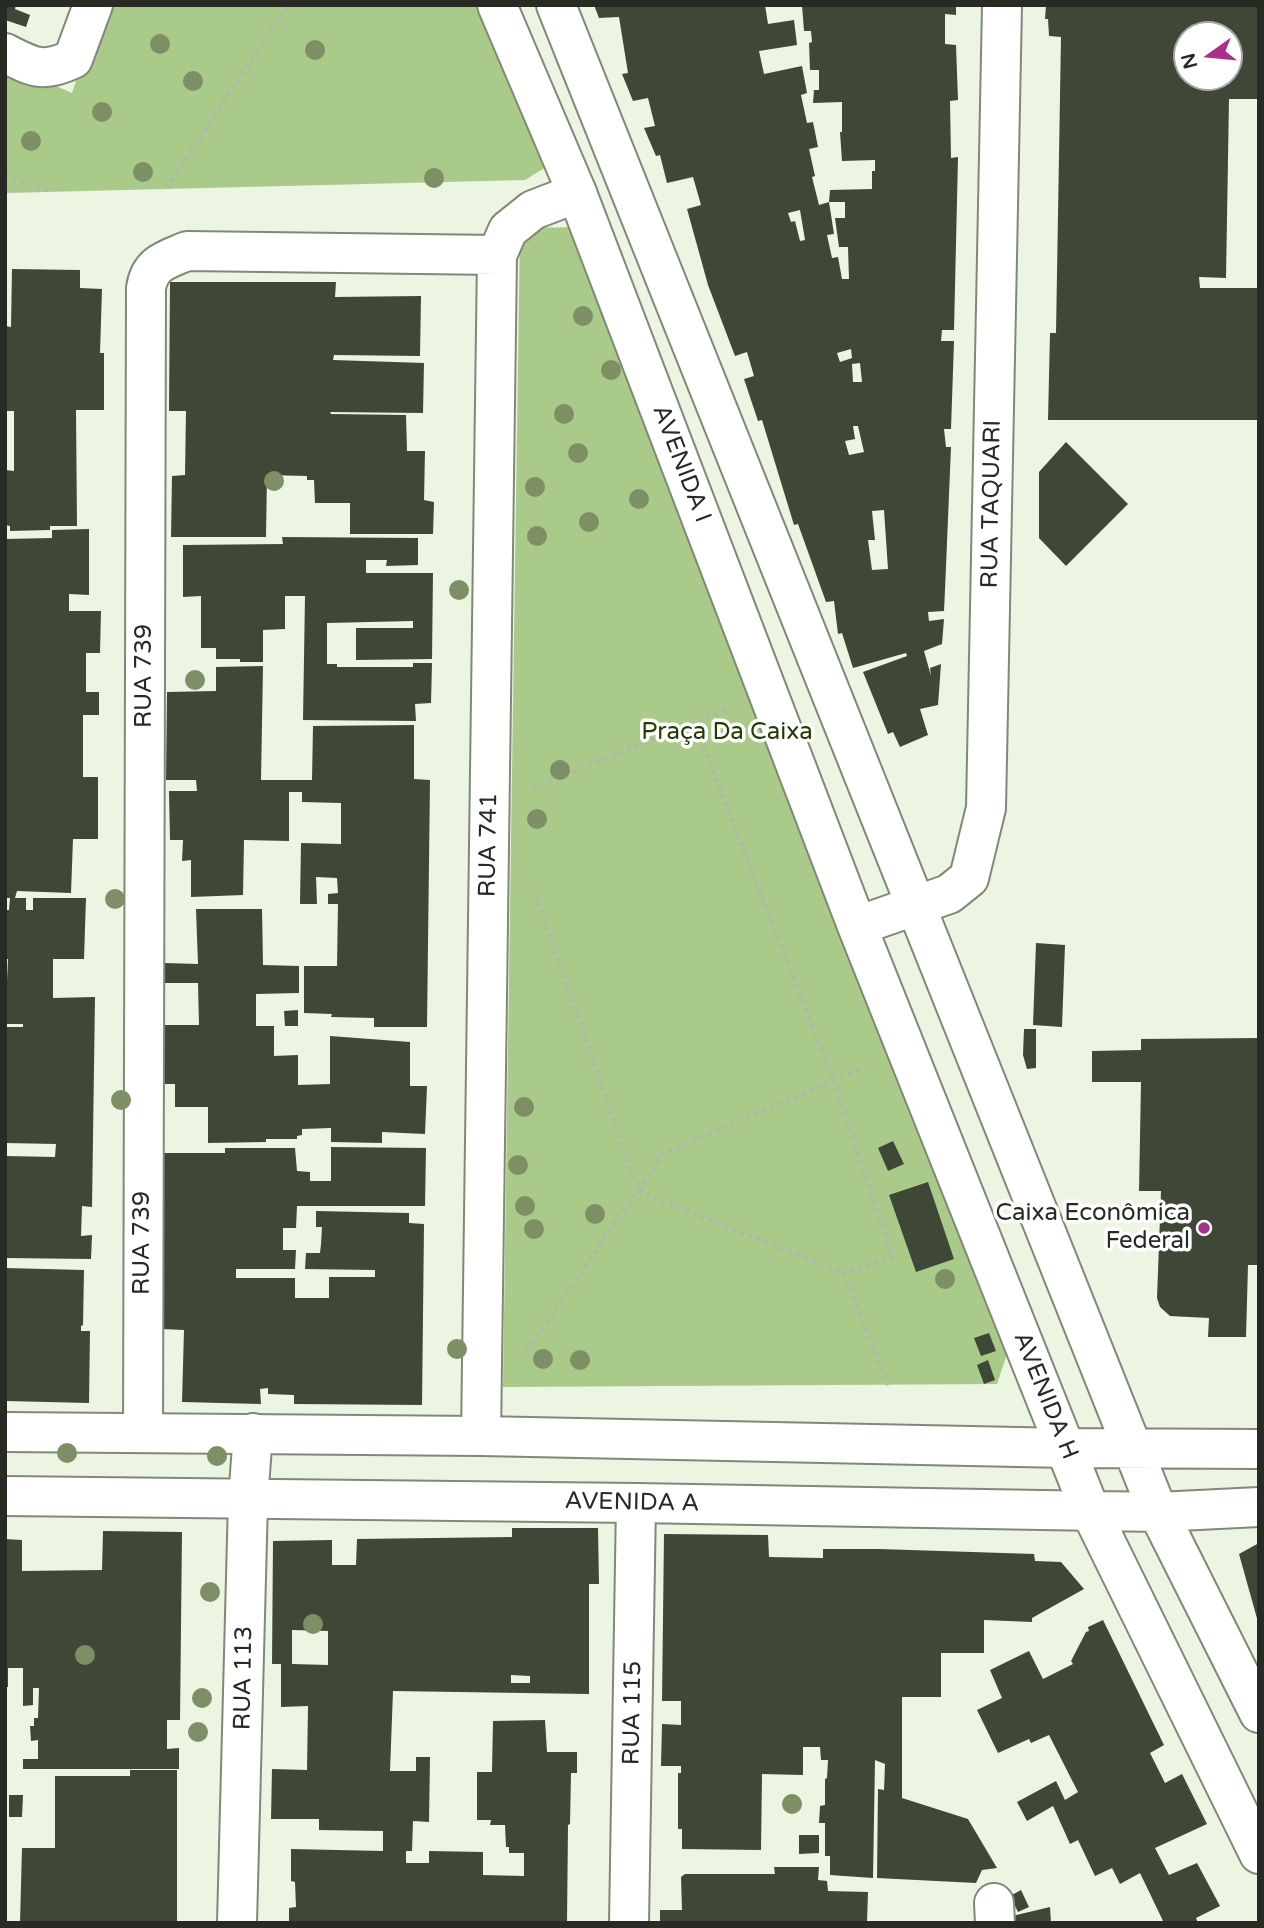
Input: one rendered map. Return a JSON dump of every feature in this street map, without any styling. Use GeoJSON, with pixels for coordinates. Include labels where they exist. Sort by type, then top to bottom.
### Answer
{"type":"FeatureCollection","features":[{"type":"Feature","properties":{"kind":"street"},"geometry":{"type":"LineString","coordinates":[[5,53],[34,68],[54,68],[73,58],[93,5]]}},
{"type":"Feature","properties":{"kind":"street","name":"AVENIDA I"},"geometry":{"type":"LineString","coordinates":[[497,5],[577,193],[857,926]]}},
{"type":"Feature","properties":{"kind":"street"},"geometry":{"type":"LineString","coordinates":[[556,5],[1158,1513],[1259,1713]]}},
{"type":"Feature","properties":{"kind":"street","name":"RUA TAQUARI"},"geometry":{"type":"LineString","coordinates":[[857,926],[948,894],[969,878],[986,808],[1002,5]]}},
{"type":"Feature","properties":{"kind":"street"},"geometry":{"type":"LineString","coordinates":[[497,255],[508,230],[533,210],[577,193]]}},
{"type":"Feature","properties":{"kind":"street","name":"RUA 739"},"geometry":{"type":"LineString","coordinates":[[143,1433],[148,275],[160,263],[187,251],[497,255]]}},
{"type":"Feature","properties":{"kind":"street","name":"RUA 741"},"geometry":{"type":"LineString","coordinates":[[481,1436],[497,255]]}},
{"type":"Feature","properties":{"kind":"street","name":"AVENIDA H"},"geometry":{"type":"LineString","coordinates":[[857,926],[1090,1510],[1259,1854]]}},
{"type":"Feature","properties":{"kind":"street"},"geometry":{"type":"LineString","coordinates":[[5,1432],[481,1436],[1259,1450]]}},
{"type":"Feature","properties":{"kind":"street","name":"RUA 113"},"geometry":{"type":"LineString","coordinates":[[237,1923],[248,1500],[253,1433]]}},
{"type":"Feature","properties":{"kind":"street","name":"AVENIDA A"},"geometry":{"type":"LineString","coordinates":[[5,1496],[636,1503],[1158,1513],[1259,1507]]}},
{"type":"Feature","properties":{"kind":"street","name":"RUA 115"},"geometry":{"type":"LineString","coordinates":[[629,1923],[636,1503]]}},
{"type":"Feature","properties":{"kind":"path"},"geometry":{"type":"LineString","coordinates":[[167,188],[288,5]]}},
{"type":"Feature","properties":{"kind":"path"},"geometry":{"type":"LineString","coordinates":[[5,176],[53,192]]}},
{"type":"Feature","properties":{"kind":"path"},"geometry":{"type":"LineString","coordinates":[[490,806],[739,705]]}},
{"type":"Feature","properties":{"kind":"path"},"geometry":{"type":"LineString","coordinates":[[534,892],[639,1192],[844,1273],[893,1258],[834,1080],[694,723]]}},
{"type":"Feature","properties":{"kind":"path"},"geometry":{"type":"LineString","coordinates":[[522,1360],[622,1212],[639,1192],[662,1154],[871,1064]]}},
{"type":"Feature","properties":{"kind":"path"},"geometry":{"type":"LineString","coordinates":[[844,1273],[888,1385]]}},
{"type":"Feature","properties":{"kind":"green space"},"geometry":{"type":"Polygon","coordinates":[[[101,5],[482,5],[546,167],[525,180],[5,193],[5,64],[72,93],[101,5]]]}},
{"type":"Feature","properties":{"kind":"green space","name":"Praça Da Caixa"},"geometry":{"type":"Polygon","coordinates":[[[584,227],[1008,1351],[997,1384],[503,1387],[520,228],[584,227]]]}},
{"type":"Feature","properties":{"kind":"building"},"geometry":{"type":"Polygon","coordinates":[[[5,5],[16,5],[15,9],[30,15],[26,27],[5,20],[5,5]]]}},
{"type":"Feature","properties":{"kind":"building"},"geometry":{"type":"Polygon","coordinates":[[[594,5],[765,5],[768,24],[794,20],[797,45],[759,51],[764,74],[802,66],[807,93],[801,95],[807,123],[813,122],[818,147],[809,149],[819,205],[829,202],[830,190],[872,189],[875,160],[842,161],[842,102],[813,103],[814,90],[819,90],[819,70],[810,70],[811,31],[804,31],[802,5],[956,5],[956,15],[945,14],[945,44],[956,45],[958,100],[950,101],[951,158],[958,157],[954,330],[942,330],[941,341],[954,341],[951,429],[944,429],[946,447],[951,447],[944,611],[928,612],[929,621],[944,619],[942,644],[924,651],[931,676],[930,668],[941,664],[938,705],[920,709],[928,735],[900,747],[893,732],[888,734],[863,672],[907,656],[906,653],[853,668],[842,633],[838,634],[834,601],[826,602],[798,524],[794,525],[762,420],[758,421],[744,379],[754,376],[747,352],[735,356],[708,285],[687,209],[701,205],[693,177],[667,183],[660,155],[656,156],[644,128],[655,126],[648,98],[633,101],[622,74],[628,73],[619,17],[599,18],[594,5]],[[829,202],[834,234],[827,235],[832,258],[838,257],[842,279],[849,279],[848,247],[839,247],[835,218],[845,218],[845,202],[829,202]],[[800,210],[788,213],[791,222],[795,221],[800,241],[805,240],[800,210]],[[851,349],[837,353],[840,362],[852,358],[851,349]],[[860,363],[852,364],[853,382],[862,382],[860,363]],[[853,426],[855,439],[845,441],[849,455],[864,452],[858,426],[853,426]],[[884,510],[872,511],[875,540],[868,540],[872,570],[888,569],[884,510]]]}},
{"type":"Feature","properties":{"kind":"building"},"geometry":{"type":"Polygon","coordinates":[[[1046,5],[1259,5],[1259,99],[1229,99],[1226,278],[1199,277],[1200,288],[1259,288],[1259,420],[1048,420],[1050,333],[1056,333],[1061,37],[1049,36],[1048,19],[1045,19],[1046,5]]]}},
{"type":"Feature","properties":{"kind":"building"},"geometry":{"type":"Polygon","coordinates":[[[12,269],[80,270],[80,288],[102,289],[100,353],[104,353],[104,410],[76,410],[77,526],[10,531],[10,526],[5,525],[5,470],[14,471],[14,411],[5,411],[5,326],[11,327],[12,269]]]}},
{"type":"Feature","properties":{"kind":"building"},"geometry":{"type":"Polygon","coordinates":[[[170,282],[336,282],[335,297],[421,296],[420,356],[334,355],[333,360],[424,363],[423,413],[330,412],[406,415],[407,451],[425,451],[424,500],[434,502],[433,534],[350,534],[350,503],[315,503],[314,480],[307,480],[307,476],[267,475],[266,537],[171,537],[172,476],[185,475],[186,411],[169,411],[170,282]]]}},
{"type":"Feature","properties":{"kind":"building"},"geometry":{"type":"Polygon","coordinates":[[[1066,442],[1128,504],[1066,566],[1039,538],[1039,472],[1066,442]]]}},
{"type":"Feature","properties":{"kind":"building"},"geometry":{"type":"Polygon","coordinates":[[[89,529],[89,595],[69,594],[69,611],[101,611],[100,653],[86,653],[86,692],[99,692],[99,715],[83,715],[83,777],[98,777],[98,839],[73,839],[71,893],[17,891],[15,898],[26,898],[26,910],[33,910],[33,898],[86,898],[84,959],[53,959],[53,998],[95,997],[92,1207],[82,1206],[81,1236],[92,1235],[91,1259],[5,1258],[5,1156],[55,1157],[56,1144],[5,1143],[5,1027],[23,1027],[23,1024],[5,1024],[8,959],[5,959],[5,910],[9,910],[10,898],[5,898],[5,539],[52,538],[52,530],[89,529]]]}},
{"type":"Feature","properties":{"kind":"building"},"geometry":{"type":"Polygon","coordinates":[[[282,537],[418,538],[418,565],[386,566],[387,560],[366,560],[366,573],[433,573],[432,659],[356,660],[356,628],[413,628],[413,621],[327,623],[327,664],[337,664],[337,667],[413,667],[413,663],[432,663],[431,703],[415,704],[416,721],[303,720],[305,596],[285,596],[285,629],[263,630],[263,662],[216,659],[216,648],[201,648],[201,596],[183,597],[183,545],[283,544],[282,537]]]}},
{"type":"Feature","properties":{"kind":"building"},"geometry":{"type":"Polygon","coordinates":[[[263,666],[261,780],[312,780],[313,726],[414,725],[414,779],[430,780],[427,1027],[374,1027],[374,1018],[304,1013],[304,966],[337,966],[338,904],[328,904],[328,894],[338,893],[337,878],[316,877],[317,904],[300,904],[301,843],[341,844],[341,803],[302,802],[302,792],[289,792],[289,841],[244,840],[243,895],[191,897],[191,860],[182,861],[183,840],[170,840],[169,791],[197,791],[196,780],[166,780],[167,692],[216,691],[216,667],[263,666]]]}},
{"type":"Feature","properties":{"kind":"building"},"geometry":{"type":"Polygon","coordinates":[[[196,909],[262,909],[263,965],[299,966],[299,993],[256,994],[256,1026],[274,1026],[274,1056],[298,1055],[298,1085],[330,1084],[330,1036],[410,1042],[410,1086],[427,1086],[425,1134],[382,1132],[382,1143],[331,1142],[331,1128],[302,1129],[302,1135],[297,1136],[297,1139],[208,1143],[208,1107],[175,1107],[175,1084],[163,1084],[164,1025],[199,1025],[198,983],[164,983],[165,963],[198,964],[196,909]]]}},
{"type":"Feature","properties":{"kind":"building"},"geometry":{"type":"Polygon","coordinates":[[[1036,943],[1065,945],[1062,1027],[1033,1025],[1036,943]]]}},
{"type":"Feature","properties":{"kind":"building"},"geometry":{"type":"Polygon","coordinates":[[[298,1010],[298,1026],[285,1026],[284,1011],[298,1010]]]}},
{"type":"Feature","properties":{"kind":"building"},"geometry":{"type":"Polygon","coordinates":[[[1024,1029],[1036,1029],[1036,1068],[1027,1069],[1023,1055],[1024,1029]]]}},
{"type":"Feature","properties":{"kind":"building"},"geometry":{"type":"Polygon","coordinates":[[[1259,1038],[1259,1265],[1248,1265],[1246,1337],[1208,1337],[1209,1318],[1170,1316],[1160,1307],[1157,1298],[1161,1191],[1139,1191],[1141,1082],[1092,1082],[1092,1051],[1141,1050],[1141,1039],[1259,1038]]]}},
{"type":"Feature","properties":{"kind":"building"},"geometry":{"type":"Polygon","coordinates":[[[893,1141],[904,1164],[888,1171],[878,1148],[893,1141]]]}},
{"type":"Feature","properties":{"kind":"building"},"geometry":{"type":"Polygon","coordinates":[[[331,1147],[426,1148],[425,1206],[297,1206],[296,1228],[283,1228],[283,1250],[296,1250],[295,1269],[236,1269],[236,1278],[295,1278],[295,1298],[329,1298],[329,1277],[375,1277],[375,1270],[305,1269],[306,1253],[320,1253],[322,1227],[316,1227],[316,1211],[409,1213],[409,1223],[424,1224],[422,1405],[294,1404],[294,1395],[268,1394],[268,1388],[260,1389],[261,1404],[182,1402],[184,1330],[161,1329],[163,1153],[225,1153],[225,1148],[295,1148],[297,1171],[310,1172],[310,1181],[331,1181],[331,1147]]]}},
{"type":"Feature","properties":{"kind":"building"},"geometry":{"type":"Polygon","coordinates":[[[928,1182],[954,1259],[916,1272],[889,1195],[928,1182]]]}},
{"type":"Feature","properties":{"kind":"building"},"geometry":{"type":"Polygon","coordinates":[[[5,1268],[84,1270],[81,1331],[90,1331],[89,1403],[5,1401],[5,1268]]]}},
{"type":"Feature","properties":{"kind":"building"},"geometry":{"type":"Polygon","coordinates":[[[989,1333],[996,1351],[981,1356],[974,1338],[989,1333]]]}},
{"type":"Feature","properties":{"kind":"building"},"geometry":{"type":"Polygon","coordinates":[[[988,1360],[995,1380],[984,1384],[977,1365],[988,1360]]]}},
{"type":"Feature","properties":{"kind":"building"},"geometry":{"type":"Polygon","coordinates":[[[512,1528],[598,1528],[599,1584],[589,1584],[589,1694],[393,1691],[390,1771],[416,1771],[416,1757],[430,1757],[429,1822],[413,1821],[412,1851],[406,1851],[406,1863],[429,1863],[429,1851],[483,1852],[483,1875],[524,1876],[524,1853],[509,1853],[509,1847],[506,1847],[505,1825],[490,1825],[491,1820],[477,1820],[477,1772],[492,1772],[493,1721],[545,1720],[547,1752],[577,1752],[577,1773],[571,1773],[567,1923],[289,1923],[289,1908],[296,1907],[295,1882],[291,1881],[291,1849],[383,1851],[383,1831],[319,1830],[319,1819],[271,1819],[272,1769],[307,1770],[308,1706],[281,1707],[281,1664],[272,1664],[273,1541],[332,1540],[332,1565],[356,1565],[357,1539],[512,1537],[512,1528]],[[292,1630],[292,1664],[328,1665],[328,1631],[292,1630]],[[511,1675],[511,1683],[530,1683],[530,1676],[511,1675]]]}},
{"type":"Feature","properties":{"kind":"building"},"geometry":{"type":"Polygon","coordinates":[[[103,1531],[182,1532],[180,1720],[167,1720],[167,1749],[179,1748],[179,1769],[23,1769],[23,1759],[38,1759],[38,1740],[31,1741],[30,1726],[34,1726],[34,1718],[38,1718],[39,1688],[33,1688],[33,1705],[23,1706],[23,1668],[8,1668],[8,1687],[5,1687],[5,1539],[22,1540],[22,1571],[102,1570],[103,1531]]]}},
{"type":"Feature","properties":{"kind":"building"},"geometry":{"type":"Polygon","coordinates":[[[664,1534],[768,1535],[769,1557],[823,1558],[823,1549],[879,1549],[1034,1554],[1035,1561],[1061,1562],[1084,1589],[1032,1618],[1032,1622],[984,1620],[984,1653],[941,1653],[941,1697],[902,1697],[902,1798],[968,1819],[997,1868],[982,1870],[976,1883],[877,1878],[878,1789],[884,1790],[885,1764],[875,1760],[873,1878],[830,1875],[830,1856],[825,1856],[825,1823],[819,1823],[820,1806],[825,1805],[828,1760],[821,1760],[820,1747],[803,1747],[803,1775],[762,1774],[761,1850],[682,1849],[682,1829],[678,1829],[678,1773],[681,1773],[681,1766],[661,1766],[662,1724],[681,1725],[681,1701],[662,1701],[664,1534]]]}},
{"type":"Feature","properties":{"kind":"building"},"geometry":{"type":"Polygon","coordinates":[[[1259,1543],[1259,1622],[1258,1622],[1239,1554],[1259,1543]]]}},
{"type":"Feature","properties":{"kind":"building"},"geometry":{"type":"Polygon","coordinates":[[[1103,1620],[1164,1745],[1150,1753],[1165,1783],[1182,1774],[1207,1824],[1155,1848],[1169,1875],[1197,1863],[1220,1906],[1196,1918],[1198,1923],[1164,1923],[1140,1873],[1120,1884],[1112,1868],[1095,1876],[1078,1840],[1070,1844],[1053,1806],[1027,1821],[1017,1802],[1056,1781],[1065,1800],[1078,1792],[1049,1735],[1031,1743],[1029,1739],[998,1753],[977,1710],[1002,1698],[990,1670],[1029,1651],[1043,1679],[1073,1664],[1071,1661],[1089,1631],[1088,1627],[1103,1620]]]}},
{"type":"Feature","properties":{"kind":"building"},"geometry":{"type":"Polygon","coordinates":[[[130,1770],[177,1770],[177,1923],[20,1923],[22,1848],[55,1848],[55,1776],[130,1776],[130,1770]]]}},
{"type":"Feature","properties":{"kind":"building"},"geometry":{"type":"Polygon","coordinates":[[[9,1795],[23,1795],[22,1817],[9,1817],[9,1795]]]}},
{"type":"Feature","properties":{"kind":"building"},"geometry":{"type":"Polygon","coordinates":[[[799,1835],[819,1835],[819,1853],[799,1854],[799,1835]]]}},
{"type":"Feature","properties":{"kind":"building"},"geometry":{"type":"Polygon","coordinates":[[[774,1867],[819,1867],[818,1880],[827,1881],[828,1891],[868,1892],[867,1923],[660,1923],[660,1910],[682,1910],[681,1877],[685,1874],[775,1874],[774,1867]]]}},
{"type":"Feature","properties":{"kind":"building"},"geometry":{"type":"Polygon","coordinates":[[[1021,1890],[1029,1907],[1018,1912],[1010,1896],[1021,1890]]]}},
{"type":"Feature","properties":{"kind":"building"},"geometry":{"type":"Polygon","coordinates":[[[1050,1907],[1051,1923],[1010,1923],[1008,1917],[1050,1907]]]}},
{"type":"Feature","properties":{"kind":"place","name":"Caixa Econômica Federal"},"geometry":{"type":"Point","coordinates":[1204,1228]}}]}
